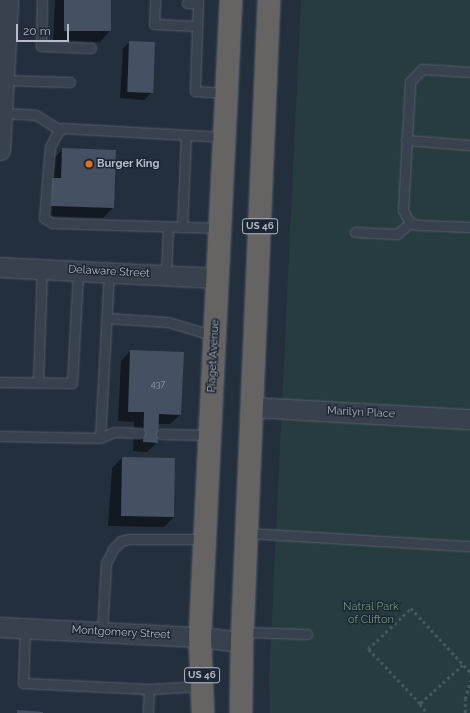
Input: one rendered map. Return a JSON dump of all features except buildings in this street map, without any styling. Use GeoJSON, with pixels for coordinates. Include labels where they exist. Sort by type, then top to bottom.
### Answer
{"type":"FeatureCollection","features":[{"type":"Feature","properties":{"kind":"highway","name":"Piaget Avenue"},"geometry":{"type":"LineString","coordinates":[[203,713],[200,637],[231,0]]}},
{"type":"Feature","properties":{"kind":"highway","name":"US 46"},"geometry":{"type":"LineString","coordinates":[[241,713],[242,637],[248,533],[269,0]]}},
{"type":"Feature","properties":{"kind":"street"},"geometry":{"type":"LineString","coordinates":[[0,150],[8,0]]}},
{"type":"Feature","properties":{"kind":"street","name":"Delaware Street"},"geometry":{"type":"LineString","coordinates":[[0,267],[218,278]]}},
{"type":"Feature","properties":{"kind":"street","name":"Marilyn Place"},"geometry":{"type":"LineString","coordinates":[[253,407],[470,419]]}},
{"type":"Feature","properties":{"kind":"street","name":"Montgomery Street"},"geometry":{"type":"LineString","coordinates":[[0,627],[200,637],[242,637]]}},
{"type":"Feature","properties":{"kind":"lane"},"geometry":{"type":"LineString","coordinates":[[42,0],[41,46],[91,48]]}},
{"type":"Feature","properties":{"kind":"lane"},"geometry":{"type":"LineString","coordinates":[[157,2],[154,24],[197,26]]}},
{"type":"Feature","properties":{"kind":"lane"},"geometry":{"type":"LineString","coordinates":[[187,3],[198,2],[195,91],[227,93]]}},
{"type":"Feature","properties":{"kind":"lane"},"geometry":{"type":"LineString","coordinates":[[470,72],[422,69],[410,82],[403,210],[410,222],[419,225],[470,228]]}},
{"type":"Feature","properties":{"kind":"lane"},"geometry":{"type":"LineString","coordinates":[[4,80],[70,82]]}},
{"type":"Feature","properties":{"kind":"lane"},"geometry":{"type":"LineString","coordinates":[[2,113],[36,115],[60,130]]}},
{"type":"Feature","properties":{"kind":"lane"},"geometry":{"type":"LineString","coordinates":[[220,228],[52,223],[44,218],[50,147],[62,128],[224,137]]}},
{"type":"Feature","properties":{"kind":"lane"},"geometry":{"type":"LineString","coordinates":[[182,227],[186,135]]}},
{"type":"Feature","properties":{"kind":"lane"},"geometry":{"type":"LineString","coordinates":[[406,140],[470,144]]}},
{"type":"Feature","properties":{"kind":"lane"},"geometry":{"type":"LineString","coordinates":[[355,232],[398,234],[410,222]]}},
{"type":"Feature","properties":{"kind":"lane"},"geometry":{"type":"LineString","coordinates":[[166,275],[168,227]]}},
{"type":"Feature","properties":{"kind":"lane"},"geometry":{"type":"LineString","coordinates":[[38,382],[42,269]]}},
{"type":"Feature","properties":{"kind":"lane"},"geometry":{"type":"LineString","coordinates":[[0,382],[72,383],[78,271]]}},
{"type":"Feature","properties":{"kind":"lane"},"geometry":{"type":"LineString","coordinates":[[100,438],[109,272]]}},
{"type":"Feature","properties":{"kind":"lane"},"geometry":{"type":"LineString","coordinates":[[107,318],[168,322],[215,336]]}},
{"type":"Feature","properties":{"kind":"lane"},"geometry":{"type":"LineString","coordinates":[[0,436],[100,438],[114,432],[140,433]]}},
{"type":"Feature","properties":{"kind":"lane"},"geometry":{"type":"LineString","coordinates":[[161,434],[210,435]]}},
{"type":"Feature","properties":{"kind":"lane"},"geometry":{"type":"LineString","coordinates":[[248,533],[470,546]]}},
{"type":"Feature","properties":{"kind":"lane"},"geometry":{"type":"LineString","coordinates":[[102,632],[106,563],[113,549],[121,541],[130,538],[205,539]]}},
{"type":"Feature","properties":{"kind":"lane"},"geometry":{"type":"LineString","coordinates":[[25,628],[24,683],[149,690],[202,686]]}},
{"type":"Feature","properties":{"kind":"lane"},"geometry":{"type":"LineString","coordinates":[[242,637],[307,634]]}},
{"type":"Feature","properties":{"kind":"lane"},"geometry":{"type":"LineString","coordinates":[[148,713],[149,690]]}},
{"type":"Feature","properties":{"kind":"path"},"geometry":{"type":"LineString","coordinates":[[427,713],[368,649],[412,608],[470,672]]}},
{"type":"Feature","properties":{"kind":"path"},"geometry":{"type":"LineString","coordinates":[[420,704],[463,665]]}},
{"type":"Feature","properties":{"kind":"path"},"geometry":{"type":"LineString","coordinates":[[465,713],[465,699],[470,681]]}},
{"type":"Feature","properties":{"kind":"green space","name":"Natral Park of Clifton"},"geometry":{"type":"Polygon","coordinates":[[[301,0],[470,0],[470,713],[270,713],[269,680],[301,0]]]}},
{"type":"Feature","properties":{"kind":"place","name":"Burger King"},"geometry":{"type":"Point","coordinates":[89,164]}}]}
